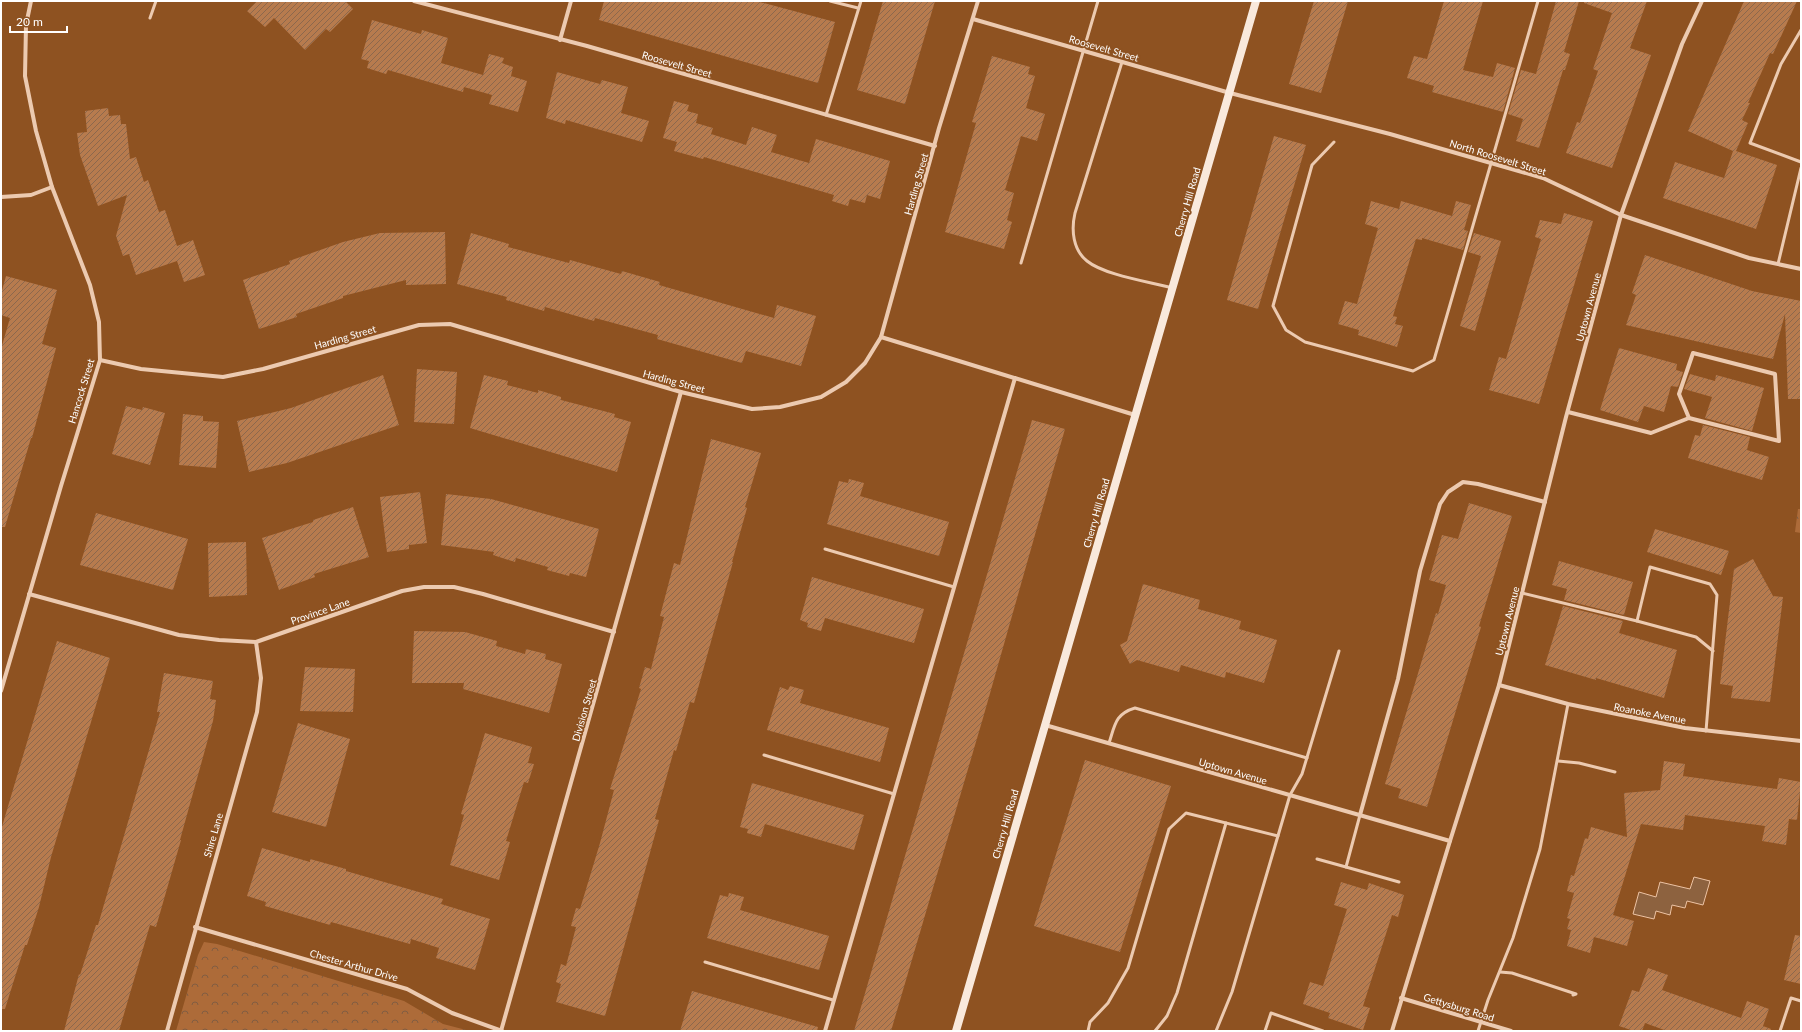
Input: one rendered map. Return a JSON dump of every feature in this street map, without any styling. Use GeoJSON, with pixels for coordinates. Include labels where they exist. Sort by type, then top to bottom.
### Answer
{"type":"FeatureCollection","features":[{"type":"Feature","properties":{"kind":"main road","name":"Cherry Hill Road"},"geometry":{"type":"LineString","coordinates":[[956,1031],[1044,724],[1256,1]]}},
{"type":"Feature","properties":{"kind":"street","name":"Hancock Street"},"geometry":{"type":"LineString","coordinates":[[1,691],[100,360],[98,322],[90,285],[52,187],[36,131],[25,76],[26,25],[31,1]]}},
{"type":"Feature","properties":{"kind":"street","name":"Roosevelt Street"},"geometry":{"type":"LineString","coordinates":[[414,1],[560,40],[935,146]]}},
{"type":"Feature","properties":{"kind":"street"},"geometry":{"type":"LineString","coordinates":[[560,40],[571,1]]}},
{"type":"Feature","properties":{"kind":"street","name":"Harding Street"},"geometry":{"type":"LineString","coordinates":[[100,360],[141,369],[223,377],[263,369],[419,325],[450,324],[680,392],[752,409],[780,407],[820,397],[846,382],[865,363],[881,336],[978,1]]}},
{"type":"Feature","properties":{"kind":"street","name":"Uptown Avenue"},"geometry":{"type":"LineString","coordinates":[[1044,724],[1109,744],[1450,841],[1499,685],[1568,412],[1621,215],[1682,44],[1702,1]]}},
{"type":"Feature","properties":{"kind":"street","name":"Roosevelt Street"},"geometry":{"type":"LineString","coordinates":[[973,19],[1230,93]]}},
{"type":"Feature","properties":{"kind":"street","name":"North Roosevelt Street"},"geometry":{"type":"LineString","coordinates":[[1230,93],[1390,134],[1543,178],[1621,215],[1749,258],[1801,269]]}},
{"type":"Feature","properties":{"kind":"street"},"geometry":{"type":"LineString","coordinates":[[1,197],[31,195],[52,187]]}},
{"type":"Feature","properties":{"kind":"street"},"geometry":{"type":"LineString","coordinates":[[881,336],[1135,415]]}},
{"type":"Feature","properties":{"kind":"street"},"geometry":{"type":"LineString","coordinates":[[1568,412],[1650,433],[1688,418],[1779,441],[1775,374],[1693,353],[1679,394],[1688,418]]}},
{"type":"Feature","properties":{"kind":"street"},"geometry":{"type":"LineString","coordinates":[[825,1031],[1015,378]]}},
{"type":"Feature","properties":{"kind":"street","name":"Division Street"},"geometry":{"type":"LineString","coordinates":[[501,1031],[680,392]]}},
{"type":"Feature","properties":{"kind":"street"},"geometry":{"type":"LineString","coordinates":[[1360,815],[1398,679],[1420,571],[1440,504],[1448,492],[1463,482],[1478,484],[1545,502]]}},
{"type":"Feature","properties":{"kind":"street","name":"Province Lane"},"geometry":{"type":"LineString","coordinates":[[29,594],[179,635],[219,640],[256,642],[402,591],[424,587],[454,588],[483,594],[614,632]]}},
{"type":"Feature","properties":{"kind":"street","name":"Shire Lane"},"geometry":{"type":"LineString","coordinates":[[167,1031],[195,927],[257,712],[261,678],[256,642]]}},
{"type":"Feature","properties":{"kind":"street","name":"Roanoke Avenue"},"geometry":{"type":"LineString","coordinates":[[1499,685],[1568,704],[1706,731],[1801,741]]}},
{"type":"Feature","properties":{"kind":"street"},"geometry":{"type":"LineString","coordinates":[[1392,1031],[1450,841]]}},
{"type":"Feature","properties":{"kind":"street","name":"Chester Arthur Drive"},"geometry":{"type":"LineString","coordinates":[[195,927],[407,989],[452,1013],[501,1031]]}},
{"type":"Feature","properties":{"kind":"street","name":"Gettysburg Road"},"geometry":{"type":"LineString","coordinates":[[1401,998],[1511,1031]]}},
{"type":"Feature","properties":{"kind":"lane"},"geometry":{"type":"LineString","coordinates":[[150,18],[156,1]]}},
{"type":"Feature","properties":{"kind":"lane"},"geometry":{"type":"LineString","coordinates":[[830,1],[858,8]]}},
{"type":"Feature","properties":{"kind":"lane"},"geometry":{"type":"LineString","coordinates":[[826,115],[861,1]]}},
{"type":"Feature","properties":{"kind":"lane"},"geometry":{"type":"LineString","coordinates":[[1021,263],[1098,1]]}},
{"type":"Feature","properties":{"kind":"lane"},"geometry":{"type":"LineString","coordinates":[[1334,142],[1312,165],[1273,306],[1286,330],[1305,342],[1413,371],[1434,360],[1538,1]]}},
{"type":"Feature","properties":{"kind":"lane"},"geometry":{"type":"LineString","coordinates":[[1801,30],[1781,64],[1750,143],[1801,162]]}},
{"type":"Feature","properties":{"kind":"lane"},"geometry":{"type":"LineString","coordinates":[[1122,62],[1075,213],[1073,235],[1079,251],[1087,261],[1104,270],[1172,288]]}},
{"type":"Feature","properties":{"kind":"lane"},"geometry":{"type":"LineString","coordinates":[[1778,264],[1801,168]]}},
{"type":"Feature","properties":{"kind":"lane"},"geometry":{"type":"LineString","coordinates":[[825,549],[954,587]]}},
{"type":"Feature","properties":{"kind":"lane"},"geometry":{"type":"LineString","coordinates":[[1638,621],[1650,568],[1710,584],[1717,595],[1706,731]]}},
{"type":"Feature","properties":{"kind":"lane"},"geometry":{"type":"LineString","coordinates":[[1522,593],[1638,621],[1696,637],[1713,650]]}},
{"type":"Feature","properties":{"kind":"lane"},"geometry":{"type":"LineString","coordinates":[[1216,1031],[1232,992],[1290,795],[1302,774],[1338,651]]}},
{"type":"Feature","properties":{"kind":"lane"},"geometry":{"type":"LineString","coordinates":[[1478,1031],[1488,1000],[1522,912],[1540,849],[1568,704]]}},
{"type":"Feature","properties":{"kind":"lane"},"geometry":{"type":"LineString","coordinates":[[1109,744],[1116,721],[1124,712],[1135,708],[1307,758]]}},
{"type":"Feature","properties":{"kind":"lane"},"geometry":{"type":"LineString","coordinates":[[764,755],[894,794]]}},
{"type":"Feature","properties":{"kind":"lane"},"geometry":{"type":"LineString","coordinates":[[1558,761],[1615,772]]}},
{"type":"Feature","properties":{"kind":"lane"},"geometry":{"type":"LineString","coordinates":[[1088,1031],[1090,1022],[1108,1003],[1128,968],[1169,829],[1186,813],[1278,836]]}},
{"type":"Feature","properties":{"kind":"lane"},"geometry":{"type":"LineString","coordinates":[[1346,867],[1360,815]]}},
{"type":"Feature","properties":{"kind":"lane"},"geometry":{"type":"LineString","coordinates":[[1155,1031],[1167,1016],[1178,993],[1226,823]]}},
{"type":"Feature","properties":{"kind":"lane"},"geometry":{"type":"LineString","coordinates":[[1317,859],[1399,882]]}},
{"type":"Feature","properties":{"kind":"lane"},"geometry":{"type":"LineString","coordinates":[[705,962],[834,1000]]}},
{"type":"Feature","properties":{"kind":"lane"},"geometry":{"type":"LineString","coordinates":[[1500,972],[1512,973],[1576,994],[1573,995]]}},
{"type":"Feature","properties":{"kind":"lane"},"geometry":{"type":"LineString","coordinates":[[1780,1031],[1791,998],[1801,1001]]}},
{"type":"Feature","properties":{"kind":"lane"},"geometry":{"type":"LineString","coordinates":[[1265,1031],[1271,1014],[1323,1031]]}},
{"type":"Feature","properties":{"kind":"green space"},"geometry":{"type":"Polygon","coordinates":[[[1798,509],[1801,509],[1801,533],[1795,532],[1798,509]]]}},
{"type":"Feature","properties":{"kind":"green space"},"geometry":{"type":"Polygon","coordinates":[[[204,942],[217,944],[404,1001],[443,1024],[470,1031],[176,1031],[198,955],[204,942]]]}},
{"type":"Feature","properties":{"kind":"shaded area"},"geometry":{"type":"Polygon","coordinates":[[[1694,877],[1710,881],[1703,905],[1687,901],[1685,908],[1672,905],[1670,915],[1656,911],[1654,919],[1633,914],[1639,892],[1656,897],[1660,882],[1690,889],[1694,877]]]}},
{"type":"Feature","properties":{"kind":"building"},"geometry":{"type":"Polygon","coordinates":[[[257,1],[345,1],[353,9],[330,32],[326,29],[305,50],[274,18],[265,27],[247,11],[257,1]]]}},
{"type":"Feature","properties":{"kind":"building"},"geometry":{"type":"Polygon","coordinates":[[[604,1],[756,1],[835,22],[818,83],[599,20],[604,1]]]}},
{"type":"Feature","properties":{"kind":"building"},"geometry":{"type":"Polygon","coordinates":[[[883,1],[935,1],[905,104],[857,90],[883,1]]]}},
{"type":"Feature","properties":{"kind":"building"},"geometry":{"type":"Polygon","coordinates":[[[1314,1],[1348,1],[1321,93],[1289,84],[1314,1]]]}},
{"type":"Feature","properties":{"kind":"building"},"geometry":{"type":"Polygon","coordinates":[[[1444,1],[1483,1],[1463,70],[1493,77],[1497,63],[1515,68],[1503,112],[1432,92],[1434,86],[1407,78],[1414,56],[1427,59],[1444,1]]]}},
{"type":"Feature","properties":{"kind":"building"},"geometry":{"type":"Polygon","coordinates":[[[1556,1],[1579,1],[1564,52],[1570,54],[1565,70],[1563,70],[1539,148],[1516,141],[1523,119],[1508,114],[1521,70],[1536,74],[1556,1]]]}},
{"type":"Feature","properties":{"kind":"building"},"geometry":{"type":"Polygon","coordinates":[[[1584,1],[1647,1],[1630,48],[1651,55],[1612,168],[1566,153],[1577,122],[1580,123],[1598,71],[1593,69],[1612,13],[1584,3],[1584,1]]]}},
{"type":"Feature","properties":{"kind":"building"},"geometry":{"type":"Polygon","coordinates":[[[1744,1],[1797,1],[1773,54],[1770,53],[1748,103],[1750,103],[1742,120],[1748,123],[1736,151],[1777,165],[1756,229],[1663,198],[1675,162],[1724,178],[1733,151],[1688,131],[1744,1]]]}},
{"type":"Feature","properties":{"kind":"building"},"geometry":{"type":"Polygon","coordinates":[[[372,20],[421,34],[422,30],[448,38],[441,63],[483,75],[489,54],[504,58],[502,63],[513,67],[511,76],[527,81],[518,112],[489,104],[492,95],[464,87],[463,92],[388,70],[386,74],[367,68],[369,61],[361,59],[372,20]]]}},
{"type":"Feature","properties":{"kind":"building"},"geometry":{"type":"Polygon","coordinates":[[[992,56],[1030,67],[1028,74],[1035,76],[1026,108],[1045,114],[1037,141],[1021,136],[1005,190],[1014,193],[1007,220],[1012,222],[1004,249],[945,232],[976,123],[972,122],[992,56]]]}},
{"type":"Feature","properties":{"kind":"building"},"geometry":{"type":"Polygon","coordinates":[[[557,72],[600,84],[602,80],[628,87],[621,113],[649,121],[642,142],[566,120],[565,124],[546,118],[557,72]]]}},
{"type":"Feature","properties":{"kind":"building"},"geometry":{"type":"Polygon","coordinates":[[[674,101],[689,105],[687,111],[698,114],[696,123],[713,128],[711,134],[746,145],[752,127],[777,135],[771,152],[809,163],[816,139],[890,161],[880,199],[867,195],[865,203],[850,199],[848,206],[832,201],[834,195],[704,157],[703,159],[674,151],[677,142],[663,138],[674,101]]]}},
{"type":"Feature","properties":{"kind":"building"},"geometry":{"type":"Polygon","coordinates":[[[108,108],[109,116],[120,115],[121,124],[126,124],[130,159],[136,157],[144,182],[148,180],[159,212],[165,210],[177,246],[193,240],[205,275],[184,282],[177,261],[136,275],[129,254],[123,256],[116,236],[127,195],[98,206],[80,155],[77,133],[87,132],[85,111],[108,108]]]}},
{"type":"Feature","properties":{"kind":"building"},"geometry":{"type":"Polygon","coordinates":[[[1274,136],[1306,145],[1258,309],[1227,300],[1274,136]]]}},
{"type":"Feature","properties":{"kind":"building"},"geometry":{"type":"Polygon","coordinates":[[[1371,201],[1399,209],[1401,201],[1452,216],[1456,201],[1471,205],[1464,230],[1468,231],[1463,250],[1422,238],[1422,240],[1416,239],[1393,316],[1397,317],[1395,324],[1403,326],[1397,347],[1358,335],[1359,330],[1338,324],[1345,301],[1357,304],[1378,228],[1365,224],[1371,201]]]}},
{"type":"Feature","properties":{"kind":"building"},"geometry":{"type":"Polygon","coordinates":[[[1564,213],[1593,221],[1539,404],[1489,390],[1499,357],[1506,359],[1541,239],[1535,237],[1540,220],[1561,224],[1564,213]]]}},
{"type":"Feature","properties":{"kind":"building"},"geometry":{"type":"Polygon","coordinates":[[[445,232],[446,284],[406,285],[406,280],[343,296],[343,298],[296,314],[297,317],[259,329],[243,280],[290,264],[289,261],[343,242],[380,233],[445,232]]]}},
{"type":"Feature","properties":{"kind":"building"},"geometry":{"type":"Polygon","coordinates":[[[471,233],[509,244],[508,247],[569,263],[570,260],[621,274],[622,271],[660,282],[659,285],[774,318],[777,305],[816,316],[801,366],[746,351],[742,363],[657,339],[658,335],[595,318],[594,321],[545,307],[544,311],[506,300],[507,297],[457,284],[471,233]]]}},
{"type":"Feature","properties":{"kind":"building"},"geometry":{"type":"Polygon","coordinates":[[[1474,233],[1501,241],[1475,331],[1460,326],[1481,256],[1468,252],[1474,233]]]}},
{"type":"Feature","properties":{"kind":"building"},"geometry":{"type":"Polygon","coordinates":[[[1645,255],[1752,291],[1801,301],[1801,399],[1788,399],[1785,314],[1773,359],[1626,325],[1636,295],[1632,293],[1645,255]]]}},
{"type":"Feature","properties":{"kind":"building"},"geometry":{"type":"Polygon","coordinates":[[[6,276],[57,290],[42,344],[56,348],[32,438],[5,527],[1,527],[1,349],[10,318],[1,315],[1,294],[6,276]]]}},
{"type":"Feature","properties":{"kind":"building"},"geometry":{"type":"Polygon","coordinates":[[[1619,348],[1677,364],[1676,370],[1683,372],[1678,387],[1671,386],[1664,412],[1644,406],[1638,422],[1600,410],[1619,348]]]}},
{"type":"Feature","properties":{"kind":"building"},"geometry":{"type":"Polygon","coordinates":[[[417,369],[457,372],[454,424],[414,422],[417,369]]]}},
{"type":"Feature","properties":{"kind":"building"},"geometry":{"type":"Polygon","coordinates":[[[1690,374],[1715,381],[1716,375],[1764,388],[1752,431],[1705,418],[1712,397],[1684,389],[1690,374]]]}},
{"type":"Feature","properties":{"kind":"building"},"geometry":{"type":"Polygon","coordinates":[[[383,375],[399,425],[287,463],[249,472],[237,421],[291,408],[383,375]]]}},
{"type":"Feature","properties":{"kind":"building"},"geometry":{"type":"Polygon","coordinates":[[[484,375],[508,381],[507,385],[538,393],[538,390],[561,397],[561,400],[615,414],[614,417],[631,422],[617,472],[470,428],[484,375]]]}},
{"type":"Feature","properties":{"kind":"building"},"geometry":{"type":"Polygon","coordinates":[[[126,406],[142,410],[143,407],[165,413],[150,465],[112,454],[126,406]]]}},
{"type":"Feature","properties":{"kind":"building"},"geometry":{"type":"Polygon","coordinates":[[[183,414],[203,416],[203,421],[219,422],[216,468],[179,465],[183,414]]]}},
{"type":"Feature","properties":{"kind":"building"},"geometry":{"type":"Polygon","coordinates":[[[1032,420],[1065,429],[983,718],[891,1031],[854,1031],[1032,420]]]}},
{"type":"Feature","properties":{"kind":"building"},"geometry":{"type":"Polygon","coordinates":[[[1703,425],[1750,437],[1747,450],[1769,457],[1762,480],[1688,458],[1695,435],[1700,436],[1703,425]]]}},
{"type":"Feature","properties":{"kind":"building"},"geometry":{"type":"Polygon","coordinates":[[[711,439],[761,453],[745,507],[747,508],[733,562],[694,703],[690,702],[676,751],[674,750],[655,819],[659,820],[605,1016],[556,1002],[561,984],[556,982],[561,964],[566,966],[576,927],[571,926],[576,908],[580,909],[600,843],[614,790],[610,789],[641,689],[639,688],[645,667],[651,669],[664,617],[660,616],[674,563],[680,565],[711,439]]]}},
{"type":"Feature","properties":{"kind":"building"},"geometry":{"type":"Polygon","coordinates":[[[849,479],[864,483],[860,496],[949,522],[939,556],[827,524],[839,481],[848,483],[849,479]]]}},
{"type":"Feature","properties":{"kind":"building"},"geometry":{"type":"Polygon","coordinates":[[[420,492],[427,543],[409,545],[409,549],[387,552],[380,497],[420,492]]]}},
{"type":"Feature","properties":{"kind":"building"},"geometry":{"type":"Polygon","coordinates":[[[446,494],[491,499],[599,529],[586,577],[570,573],[569,576],[547,570],[548,567],[516,558],[515,562],[493,555],[494,552],[441,545],[446,494]]]}},
{"type":"Feature","properties":{"kind":"building"},"geometry":{"type":"Polygon","coordinates":[[[1469,503],[1512,516],[1479,626],[1481,627],[1427,807],[1398,798],[1401,789],[1385,784],[1436,613],[1438,614],[1446,585],[1429,580],[1442,535],[1458,539],[1469,503]]]}},
{"type":"Feature","properties":{"kind":"building"},"geometry":{"type":"Polygon","coordinates":[[[353,507],[369,557],[314,574],[315,577],[279,590],[262,538],[313,522],[313,520],[353,507]]]}},
{"type":"Feature","properties":{"kind":"building"},"geometry":{"type":"Polygon","coordinates":[[[96,513],[188,539],[173,590],[80,565],[96,513]]]}},
{"type":"Feature","properties":{"kind":"building"},"geometry":{"type":"Polygon","coordinates":[[[1655,529],[1729,551],[1721,575],[1647,552],[1655,529]]]}},
{"type":"Feature","properties":{"kind":"building"},"geometry":{"type":"Polygon","coordinates":[[[246,542],[247,595],[209,597],[208,543],[246,542]]]}},
{"type":"Feature","properties":{"kind":"building"},"geometry":{"type":"Polygon","coordinates":[[[1753,559],[1773,596],[1783,597],[1770,702],[1731,698],[1733,686],[1720,684],[1734,569],[1753,559]]]}},
{"type":"Feature","properties":{"kind":"building"},"geometry":{"type":"Polygon","coordinates":[[[1559,561],[1633,582],[1624,615],[1564,600],[1567,589],[1552,585],[1559,561]]]}},
{"type":"Feature","properties":{"kind":"building"},"geometry":{"type":"Polygon","coordinates":[[[812,577],[924,609],[914,643],[825,618],[821,631],[807,627],[808,623],[800,620],[812,577]]]}},
{"type":"Feature","properties":{"kind":"building"},"geometry":{"type":"Polygon","coordinates":[[[1143,584],[1200,600],[1198,609],[1241,621],[1239,629],[1277,640],[1264,683],[1226,672],[1225,678],[1181,665],[1179,672],[1137,660],[1130,664],[1120,645],[1127,641],[1143,584]]]}},
{"type":"Feature","properties":{"kind":"building"},"geometry":{"type":"Polygon","coordinates":[[[1563,606],[1623,621],[1619,633],[1677,650],[1664,698],[1545,665],[1563,606]]]}},
{"type":"Feature","properties":{"kind":"building"},"geometry":{"type":"Polygon","coordinates":[[[414,631],[465,632],[497,641],[496,646],[525,654],[526,649],[546,654],[545,659],[562,664],[549,713],[463,689],[464,683],[412,683],[414,631]]]}},
{"type":"Feature","properties":{"kind":"building"},"geometry":{"type":"Polygon","coordinates":[[[57,641],[110,658],[51,857],[39,907],[27,945],[25,945],[5,1009],[1,1009],[1,830],[57,641]]]}},
{"type":"Feature","properties":{"kind":"building"},"geometry":{"type":"Polygon","coordinates":[[[305,667],[355,669],[353,712],[300,711],[305,667]]]}},
{"type":"Feature","properties":{"kind":"building"},"geometry":{"type":"Polygon","coordinates":[[[164,673],[213,681],[210,699],[216,700],[213,721],[181,840],[156,927],[150,925],[119,1031],[64,1031],[79,974],[80,975],[96,925],[98,925],[160,712],[157,712],[164,673]]]}},
{"type":"Feature","properties":{"kind":"building"},"geometry":{"type":"Polygon","coordinates":[[[790,686],[804,690],[800,703],[889,728],[880,762],[767,730],[780,687],[788,690],[790,686]]]}},
{"type":"Feature","properties":{"kind":"building"},"geometry":{"type":"Polygon","coordinates":[[[298,723],[350,739],[326,827],[272,812],[298,723]]]}},
{"type":"Feature","properties":{"kind":"building"},"geometry":{"type":"Polygon","coordinates":[[[485,733],[532,747],[528,763],[534,764],[528,783],[524,782],[506,841],[510,842],[499,880],[450,865],[464,815],[461,814],[485,733]]]}},
{"type":"Feature","properties":{"kind":"building"},"geometry":{"type":"Polygon","coordinates":[[[1085,760],[1171,786],[1120,952],[1034,926],[1085,760]]]}},
{"type":"Feature","properties":{"kind":"building"},"geometry":{"type":"Polygon","coordinates":[[[1664,761],[1685,764],[1683,776],[1777,789],[1779,778],[1801,782],[1797,820],[1789,819],[1786,845],[1762,841],[1765,826],[1685,815],[1683,830],[1641,824],[1613,915],[1634,921],[1627,946],[1594,937],[1590,953],[1567,946],[1571,930],[1567,929],[1570,919],[1567,918],[1574,893],[1567,891],[1571,875],[1574,876],[1585,838],[1588,839],[1591,827],[1627,837],[1624,793],[1660,790],[1664,761]]]}},
{"type":"Feature","properties":{"kind":"building"},"geometry":{"type":"Polygon","coordinates":[[[752,783],[864,815],[854,850],[765,824],[761,837],[747,833],[748,829],[740,827],[752,783]]]}},
{"type":"Feature","properties":{"kind":"building"},"geometry":{"type":"Polygon","coordinates":[[[262,848],[310,862],[310,859],[346,869],[346,871],[443,899],[441,904],[490,919],[475,970],[436,958],[439,948],[411,939],[410,944],[331,922],[330,925],[265,906],[266,902],[247,896],[262,848]]]}},
{"type":"Feature","properties":{"kind":"building"},"geometry":{"type":"Polygon","coordinates":[[[1341,882],[1367,890],[1369,883],[1404,895],[1398,917],[1392,915],[1363,1006],[1370,1008],[1363,1030],[1328,1018],[1330,1013],[1303,1004],[1310,982],[1323,986],[1347,909],[1334,905],[1341,882]]]}},
{"type":"Feature","properties":{"kind":"building"},"geometry":{"type":"Polygon","coordinates":[[[729,893],[744,897],[740,910],[829,936],[819,970],[707,938],[720,895],[728,897],[729,893]]]}},
{"type":"Feature","properties":{"kind":"building"},"geometry":{"type":"Polygon","coordinates":[[[1795,935],[1801,936],[1801,984],[1784,980],[1795,935]]]}},
{"type":"Feature","properties":{"kind":"building"},"geometry":{"type":"Polygon","coordinates":[[[1648,968],[1668,975],[1662,990],[1741,1018],[1747,1001],[1769,1009],[1763,1026],[1771,1029],[1770,1031],[1667,1031],[1645,1023],[1642,1031],[1634,1031],[1619,1026],[1632,990],[1639,992],[1648,968]]]}},
{"type":"Feature","properties":{"kind":"building"},"geometry":{"type":"Polygon","coordinates":[[[692,991],[818,1027],[817,1031],[680,1031],[692,991]]]}}]}
